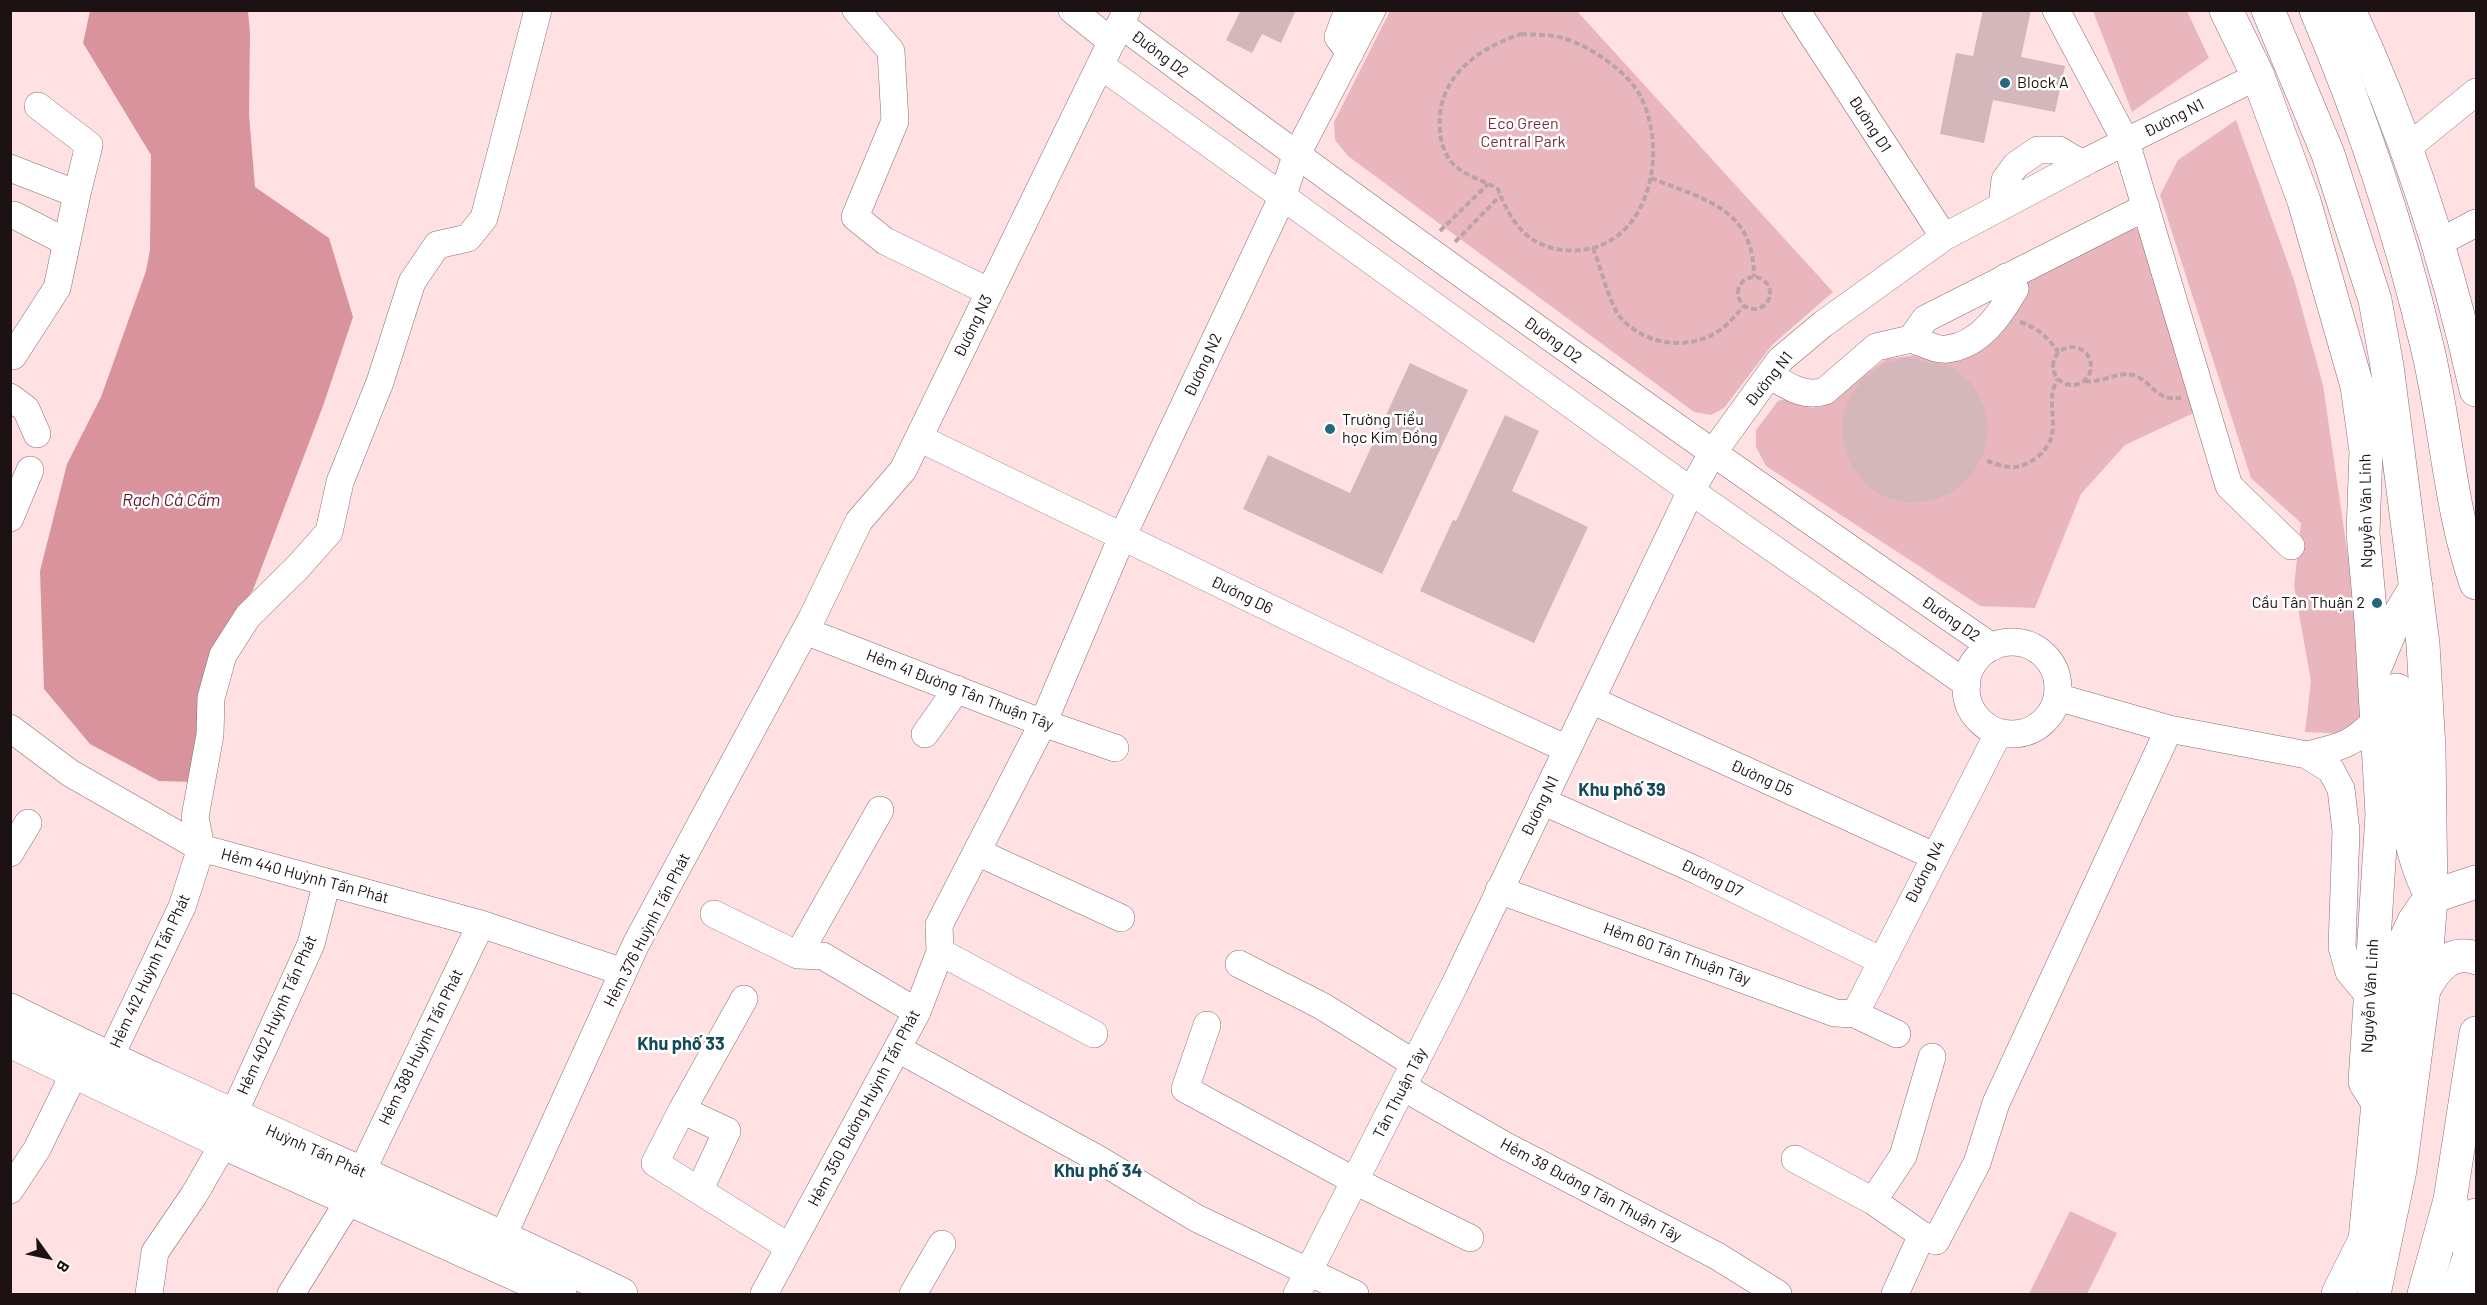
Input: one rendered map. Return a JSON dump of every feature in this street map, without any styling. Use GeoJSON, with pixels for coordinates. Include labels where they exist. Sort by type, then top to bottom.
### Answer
{"type":"FeatureCollection","features":[{"type":"Feature","properties":{"kind":"main road","name":"Nguyễn Văn Linh"},"geometry":{"type":"LineString","coordinates":[[2226,10],[2258,76],[2304,201],[2357,386],[2366,451],[2363,533],[2382,814],[2378,1103],[2365,1240],[2338,1294]]}},
{"type":"Feature","properties":{"kind":"main road","name":"Nguyễn Văn Linh"},"geometry":{"type":"LineString","coordinates":[[2268,10],[2328,154],[2375,300],[2423,644],[2429,748],[2431,897],[2424,989],[2400,1170],[2374,1293]]}},
{"type":"Feature","properties":{"kind":"main road"},"geometry":{"type":"LineString","coordinates":[[2316,10],[2353,102],[2392,215],[2427,343],[2463,537],[2476,583]]}},
{"type":"Feature","properties":{"kind":"main road"},"geometry":{"type":"LineString","coordinates":[[2349,10],[2407,148],[2472,350],[2476,390]]}},
{"type":"Feature","properties":{"kind":"main road"},"geometry":{"type":"LineString","coordinates":[[2366,451],[2380,478],[2411,842],[2419,874],[2431,897]]}},
{"type":"Feature","properties":{"kind":"main road"},"geometry":{"type":"LineString","coordinates":[[2374,671],[2391,628],[2416,587]]}},
{"type":"Feature","properties":{"kind":"main road"},"geometry":{"type":"LineString","coordinates":[[2431,897],[2476,882]]}},
{"type":"Feature","properties":{"kind":"main road","name":"Nguyễn Văn Linh"},"geometry":{"type":"LineString","coordinates":[[2380,1008],[2414,921],[2431,897]]}},
{"type":"Feature","properties":{"kind":"main road"},"geometry":{"type":"LineString","coordinates":[[2431,897],[2476,906]]}},
{"type":"Feature","properties":{"kind":"main road","name":"Nguyễn Văn Linh"},"geometry":{"type":"LineString","coordinates":[[2424,989],[2434,971],[2446,960],[2465,954],[2476,958]]}},
{"type":"Feature","properties":{"kind":"main road","name":"Huỳnh Tấn Phát"},"geometry":{"type":"LineString","coordinates":[[10,1010],[109,1059],[229,1128]]}},
{"type":"Feature","properties":{"kind":"main road"},"geometry":{"type":"LineString","coordinates":[[2424,1294],[2463,1207],[2476,1033]]}},
{"type":"Feature","properties":{"kind":"main road","name":"Huỳnh Tấn Phát"},"geometry":{"type":"LineString","coordinates":[[10,1041],[75,1072],[229,1128],[356,1185],[560,1294]]}},
{"type":"Feature","properties":{"kind":"main road"},"geometry":{"type":"LineString","coordinates":[[2378,1103],[2413,1073]]}},
{"type":"Feature","properties":{"kind":"main road","name":"Huỳnh Tấn Phát"},"geometry":{"type":"LineString","coordinates":[[356,1185],[503,1236],[621,1294]]}},
{"type":"Feature","properties":{"kind":"main road"},"geometry":{"type":"LineString","coordinates":[[2457,1294],[2474,1244],[2463,1207]]}},
{"type":"Feature","properties":{"kind":"main road"},"geometry":{"type":"LineString","coordinates":[[2365,1240],[2374,1293]]}},
{"type":"Feature","properties":{"kind":"street"},"geometry":{"type":"LineString","coordinates":[[201,848],[195,817],[210,735],[211,698],[223,655],[248,616],[297,568],[329,532],[340,482],[380,382],[412,282],[437,245],[468,238],[484,218],[538,10]]}},
{"type":"Feature","properties":{"kind":"street"},"geometry":{"type":"LineString","coordinates":[[856,10],[891,51],[895,121],[855,217],[885,241],[990,292]]}},
{"type":"Feature","properties":{"kind":"street"},"geometry":{"type":"LineString","coordinates":[[1072,10],[1115,35],[1282,198],[1691,491],[1967,684]]}},
{"type":"Feature","properties":{"kind":"street"},"geometry":{"type":"LineString","coordinates":[[1348,10],[1338,37],[1350,53]]}},
{"type":"Feature","properties":{"kind":"street","name":"Đường N2"},"geometry":{"type":"LineString","coordinates":[[1043,723],[1122,537],[1282,198],[1296,156],[1372,10]]}},
{"type":"Feature","properties":{"kind":"street","name":"Đường D1"},"geometry":{"type":"LineString","coordinates":[[1796,10],[1944,237]]}},
{"type":"Feature","properties":{"kind":"street"},"geometry":{"type":"LineString","coordinates":[[2056,10],[2127,142],[2229,486],[2291,546]]}},
{"type":"Feature","properties":{"kind":"street","name":"Đường N3"},"geometry":{"type":"LineString","coordinates":[[805,630],[859,521],[903,470],[1115,35]]}},
{"type":"Feature","properties":{"kind":"street","name":"Đường D2"},"geometry":{"type":"LineString","coordinates":[[1115,35],[1296,156],[1712,454],[1992,647]]}},
{"type":"Feature","properties":{"kind":"street","name":"Đường N1"},"geometry":{"type":"LineString","coordinates":[[1499,890],[1691,491],[1712,454],[1780,360],[1823,324],[1944,237],[2082,164],[2258,76]]}},
{"type":"Feature","properties":{"kind":"street"},"geometry":{"type":"LineString","coordinates":[[2407,148],[2476,92]]}},
{"type":"Feature","properties":{"kind":"street"},"geometry":{"type":"LineString","coordinates":[[11,357],[57,288],[89,145],[38,106]]}},
{"type":"Feature","properties":{"kind":"street"},"geometry":{"type":"LineString","coordinates":[[10,168],[77,194]]}},
{"type":"Feature","properties":{"kind":"street"},"geometry":{"type":"LineString","coordinates":[[1911,339],[1925,319],[2146,207]]}},
{"type":"Feature","properties":{"kind":"street"},"geometry":{"type":"LineString","coordinates":[[14,215],[66,242]]}},
{"type":"Feature","properties":{"kind":"street"},"geometry":{"type":"LineString","coordinates":[[2438,243],[2476,223]]}},
{"type":"Feature","properties":{"kind":"street"},"geometry":{"type":"LineString","coordinates":[[1769,375],[1793,389],[1815,395],[1825,391],[1876,347],[1911,339],[1946,350],[1978,336],[1996,320],[2015,289],[2006,277]]}},
{"type":"Feature","properties":{"kind":"street"},"geometry":{"type":"LineString","coordinates":[[10,397],[26,409],[37,434]]}},
{"type":"Feature","properties":{"kind":"street","name":"Đường D6"},"geometry":{"type":"LineString","coordinates":[[919,438],[1567,749]]}},
{"type":"Feature","properties":{"kind":"street"},"geometry":{"type":"LineString","coordinates":[[10,518],[30,470]]}},
{"type":"Feature","properties":{"kind":"street","name":"Hẻm 41 Đường Tân Thuận Tây"},"geometry":{"type":"LineString","coordinates":[[805,630],[1043,723],[1115,748]]}},
{"type":"Feature","properties":{"kind":"street","name":"Hẻm 376 Huỳnh Tấn Phát"},"geometry":{"type":"LineString","coordinates":[[503,1236],[624,972],[805,630]]}},
{"type":"Feature","properties":{"kind":"street"},"geometry":{"type":"LineString","coordinates":[[2014,642],[2036,648],[2052,664],[2056,675],[2057,697],[2054,708],[2040,725],[2020,734],[1999,732],[1981,722],[1974,714],[1967,694],[1967,684],[1974,662],[1992,647],[2014,642]]}},
{"type":"Feature","properties":{"kind":"street"},"geometry":{"type":"LineString","coordinates":[[925,734],[957,689]]}},
{"type":"Feature","properties":{"kind":"street"},"geometry":{"type":"LineString","coordinates":[[2057,697],[2169,729],[2307,755],[2331,770],[2342,789],[2346,850],[2342,947],[2349,972],[2380,1008]]}},
{"type":"Feature","properties":{"kind":"street","name":"Đường D5"},"geometry":{"type":"LineString","coordinates":[[1590,700],[1934,855]]}},
{"type":"Feature","properties":{"kind":"street"},"geometry":{"type":"LineString","coordinates":[[2307,755],[2347,746],[2361,736],[2377,719]]}},
{"type":"Feature","properties":{"kind":"street","name":"Hẻm 350 Đường Huỳnh Tấn Phát"},"geometry":{"type":"LineString","coordinates":[[764,1294],[917,1012],[940,952],[939,925],[1043,723]]}},
{"type":"Feature","properties":{"kind":"street","name":"Hẻm 440 Huỳnh Tấn Phát"},"geometry":{"type":"LineString","coordinates":[[10,728],[70,773],[201,848],[481,924],[624,972]]}},
{"type":"Feature","properties":{"kind":"street"},"geometry":{"type":"LineString","coordinates":[[1795,1159],[1873,1201],[1922,1235],[1936,1241],[1977,1163],[1996,1103],[2169,729]]}},
{"type":"Feature","properties":{"kind":"street","name":"Đường N4"},"geometry":{"type":"LineString","coordinates":[[1855,1014],[1880,960],[1999,732]]}},
{"type":"Feature","properties":{"kind":"street","name":"Đường D7"},"geometry":{"type":"LineString","coordinates":[[1542,801],[1698,871],[1880,960]]}},
{"type":"Feature","properties":{"kind":"street"},"geometry":{"type":"LineString","coordinates":[[798,955],[880,810]]}},
{"type":"Feature","properties":{"kind":"street"},"geometry":{"type":"LineString","coordinates":[[10,853],[28,823]]}},
{"type":"Feature","properties":{"kind":"street","name":"Hẻm 412 Huỳnh Tấn Phát"},"geometry":{"type":"LineString","coordinates":[[109,1059],[182,907],[201,848]]}},
{"type":"Feature","properties":{"kind":"street"},"geometry":{"type":"LineString","coordinates":[[977,852],[1121,918]]}},
{"type":"Feature","properties":{"kind":"street","name":"Hẻm 402 Huỳnh Tấn Phát"},"geometry":{"type":"LineString","coordinates":[[149,1294],[155,1252],[194,1195],[229,1128],[311,944],[327,882]]}},
{"type":"Feature","properties":{"kind":"street","name":"Hẻm 60 Tân Thuận Tây"},"geometry":{"type":"LineString","coordinates":[[1499,890],[1835,1013],[1855,1014],[1897,1034]]}},
{"type":"Feature","properties":{"kind":"street","name":"Tân Thuận Tây"},"geometry":{"type":"LineString","coordinates":[[1304,1283],[1499,890]]}},
{"type":"Feature","properties":{"kind":"street"},"geometry":{"type":"LineString","coordinates":[[714,914],[798,955],[823,956],[917,1012]]}},
{"type":"Feature","properties":{"kind":"street","name":"Hẻm 388 Huỳnh Tấn Phát"},"geometry":{"type":"LineString","coordinates":[[291,1294],[356,1185],[481,924]]}},
{"type":"Feature","properties":{"kind":"street"},"geometry":{"type":"LineString","coordinates":[[940,952],[1094,1034]]}},
{"type":"Feature","properties":{"kind":"street","name":"Hẻm 38 Đường Tân Thuận Tây"},"geometry":{"type":"LineString","coordinates":[[1239,964],[1322,1006],[1409,1075],[1504,1145],[1717,1256],[1778,1294]]}},
{"type":"Feature","properties":{"kind":"street"},"geometry":{"type":"LineString","coordinates":[[744,999],[655,1163],[700,1189],[789,1247]]}},
{"type":"Feature","properties":{"kind":"street"},"geometry":{"type":"LineString","coordinates":[[1207,1025],[1185,1089],[1355,1181],[1470,1238]]}},
{"type":"Feature","properties":{"kind":"street"},"geometry":{"type":"LineString","coordinates":[[898,1049],[1098,1159],[1304,1283],[1355,1294]]}},
{"type":"Feature","properties":{"kind":"street"},"geometry":{"type":"LineString","coordinates":[[1873,1201],[1904,1156],[1932,1057]]}},
{"type":"Feature","properties":{"kind":"street"},"geometry":{"type":"LineString","coordinates":[[10,1190],[37,1149],[75,1072]]}},
{"type":"Feature","properties":{"kind":"street"},"geometry":{"type":"LineString","coordinates":[[682,1110],[727,1131],[700,1189]]}},
{"type":"Feature","properties":{"kind":"street"},"geometry":{"type":"LineString","coordinates":[[1895,1294],[1922,1235]]}},
{"type":"Feature","properties":{"kind":"street"},"geometry":{"type":"LineString","coordinates":[[913,1294],[942,1244]]}},
{"type":"Feature","properties":{"kind":"path"},"geometry":{"type":"LineString","coordinates":[[1521,34],[1551,35],[1574,41],[1617,70],[1638,92],[1651,124],[1655,162],[1652,178],[1641,206],[1628,226],[1612,239],[1593,248],[1571,251],[1551,249],[1520,231],[1498,189],[1488,183],[1473,179],[1451,163],[1440,139],[1438,117],[1448,82],[1472,59],[1489,47],[1521,34]]}},
{"type":"Feature","properties":{"kind":"path"},"geometry":{"type":"LineString","coordinates":[[1652,178],[1716,205],[1735,217],[1751,244],[1754,277]]}},
{"type":"Feature","properties":{"kind":"path"},"geometry":{"type":"LineString","coordinates":[[1431,253],[1488,183]]}},
{"type":"Feature","properties":{"kind":"path"},"geometry":{"type":"LineString","coordinates":[[1431,253],[1500,196]]}},
{"type":"Feature","properties":{"kind":"path"},"geometry":{"type":"LineString","coordinates":[[1593,248],[1620,316],[1651,338],[1673,344],[1694,343],[1718,332],[1744,306]]}},
{"type":"Feature","properties":{"kind":"path"},"geometry":{"type":"LineString","coordinates":[[1754,277],[1761,278],[1768,286],[1768,301],[1759,308],[1744,306],[1738,297],[1739,286],[1746,278],[1754,277]]}},
{"type":"Feature","properties":{"kind":"path"},"geometry":{"type":"LineString","coordinates":[[1996,320],[2021,322],[2034,327],[2047,336],[2058,352]]}},
{"type":"Feature","properties":{"kind":"path"},"geometry":{"type":"LineString","coordinates":[[1987,461],[2011,468],[2033,460],[2045,450],[2052,436],[2051,397],[2058,380],[2052,364],[2058,352],[2076,347],[2086,353],[2091,370],[2085,381]]}},
{"type":"Feature","properties":{"kind":"path"},"geometry":{"type":"LineString","coordinates":[[2058,380],[2073,386],[2085,381],[2092,382],[2123,374],[2135,375],[2165,398],[2177,399],[2202,394]]}},
{"type":"Feature","properties":{"kind":"green space","name":"Eco Green Central Park"},"geometry":{"type":"Polygon","coordinates":[[[1390,11],[1577,11],[1833,292],[1772,345],[1724,408],[1711,415],[1694,412],[1348,156],[1335,140],[1334,122],[1390,11]]]}},
{"type":"Feature","properties":{"kind":"green space"},"geometry":{"type":"Polygon","coordinates":[[[2093,11],[2187,11],[2209,58],[2132,112],[2093,11]]]}},
{"type":"Feature","properties":{"kind":"green space"},"geometry":{"type":"Polygon","coordinates":[[[2236,120],[2294,280],[2323,385],[2361,646],[2369,735],[2305,732],[2311,681],[2294,586],[2301,523],[2251,478],[2160,195],[2178,160],[2236,120]]]}},
{"type":"Feature","properties":{"kind":"green space"},"geometry":{"type":"Polygon","coordinates":[[[2125,226],[2137,229],[2147,237],[2198,411],[2125,445],[2081,494],[2035,608],[1980,606],[1766,466],[1756,447],[1756,430],[1778,401],[1790,398],[1813,408],[1838,394],[1886,359],[1916,355],[2011,317],[2027,282],[2125,226]]]}},
{"type":"Feature","properties":{"kind":"green space"},"geometry":{"type":"Polygon","coordinates":[[[2070,1211],[2117,1233],[2087,1294],[2029,1294],[2070,1211]]]}},
{"type":"Feature","properties":{"kind":"water","name":"Rạch Cả Cấm"},"geometry":{"type":"Polygon","coordinates":[[[90,11],[248,11],[249,114],[255,187],[329,238],[353,317],[323,406],[253,590],[224,628],[215,674],[195,739],[195,782],[159,781],[90,744],[44,689],[40,571],[67,464],[101,397],[146,271],[150,250],[151,155],[83,43],[90,11]]]}},
{"type":"Feature","properties":{"kind":"building"},"geometry":{"type":"Polygon","coordinates":[[[1241,10],[1296,10],[1281,43],[1262,34],[1252,53],[1226,40],[1241,10]]]}},
{"type":"Feature","properties":{"kind":"building","name":"Block A"},"geometry":{"type":"Polygon","coordinates":[[[1983,10],[2031,10],[2021,57],[2065,66],[2055,112],[1993,100],[1984,143],[1940,134],[1956,53],[1973,56],[1983,10]]]}},
{"type":"Feature","properties":{"kind":"building"},"geometry":{"type":"Polygon","coordinates":[[[1907,357],[1954,368],[1973,385],[1984,406],[1988,431],[1983,455],[1971,476],[1953,492],[1931,501],[1908,503],[1885,497],[1865,484],[1851,465],[1843,443],[1842,419],[1850,397],[1862,380],[1884,364],[1907,357]]]}},
{"type":"Feature","properties":{"kind":"building"},"geometry":{"type":"Polygon","coordinates":[[[1410,363],[1468,390],[1382,574],[1243,509],[1268,455],[1350,493],[1410,363]]]}},
{"type":"Feature","properties":{"kind":"building"},"geometry":{"type":"Polygon","coordinates":[[[1505,415],[1539,431],[1512,491],[1588,527],[1534,643],[1420,591],[1453,520],[1456,521],[1505,415]]]}},
{"type":"Feature","properties":{"kind":"place","name":"Block A"},"geometry":{"type":"Point","coordinates":[2005,83]}},
{"type":"Feature","properties":{"kind":"place","name":"Trường Tiểu học Kim Đồng"},"geometry":{"type":"Point","coordinates":[1330,429]}},
{"type":"Feature","properties":{"kind":"place","name":"Cầu Tân Thuận 2"},"geometry":{"type":"Point","coordinates":[2377,603]}},
{"type":"Feature","properties":{"kind":"district","name":"Khu phố 39"},"geometry":{"type":"Point","coordinates":[1622,790]}},
{"type":"Feature","properties":{"kind":"district","name":"Khu phố 33"},"geometry":{"type":"Point","coordinates":[681,1044]}},
{"type":"Feature","properties":{"kind":"district","name":"Khu phố 34"},"geometry":{"type":"Point","coordinates":[1098,1171]}}]}
